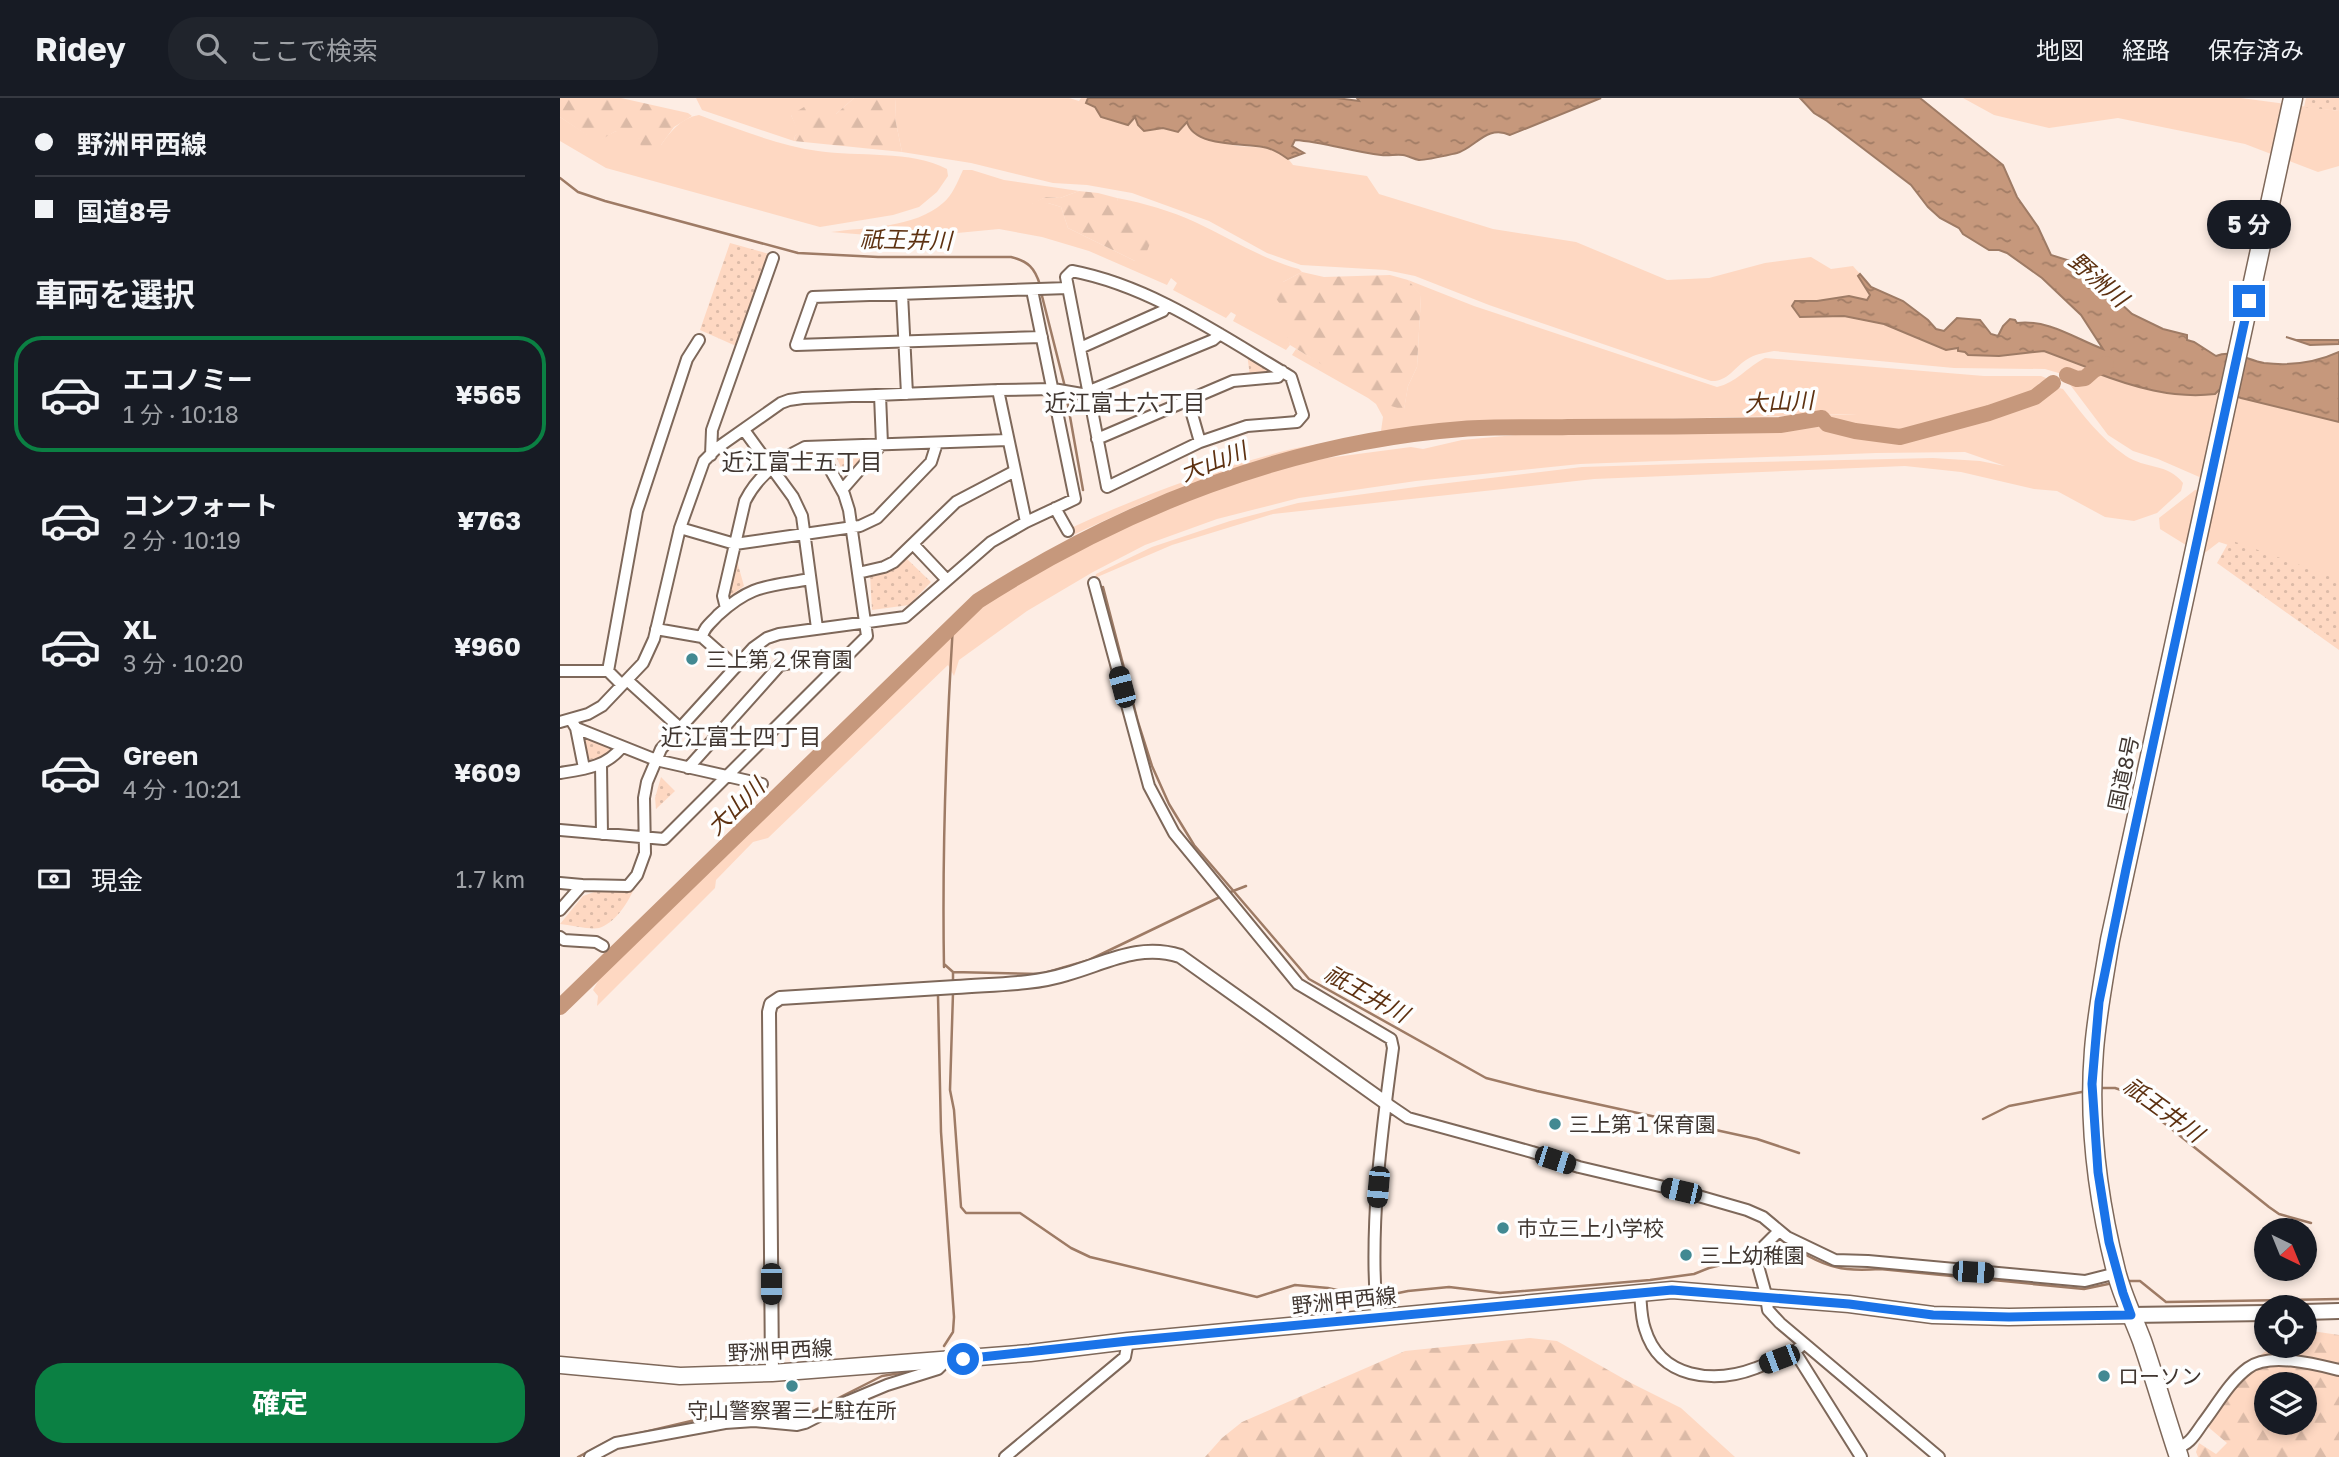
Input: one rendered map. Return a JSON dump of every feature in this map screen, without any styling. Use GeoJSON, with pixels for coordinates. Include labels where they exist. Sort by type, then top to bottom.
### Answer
{"type":"FeatureCollection","features":[{"type":"Feature","properties":{"kind":"highway","name":"国道8号"},"geometry":{"type":"LineString","coordinates":[[2178,1452],[2117,1273],[2097,1205],[2092,1084],[2099,1002],[2110,940],[2293,98]]}},
{"type":"Feature","properties":{"kind":"main road","name":"野洲甲西線"},"geometry":{"type":"LineString","coordinates":[[560,1365],[680,1376],[772,1373],[1030,1353],[1128,1341],[1672,1290],[1849,1304],[1933,1315],[2131,1315]]}},
{"type":"Feature","properties":{"kind":"main road"},"geometry":{"type":"LineString","coordinates":[[2317,1312],[2339,1311]]}},
{"type":"Feature","properties":{"kind":"main road"},"geometry":{"type":"LineString","coordinates":[[2131,1315],[2254,1313]]}},
{"type":"Feature","properties":{"kind":"street"},"geometry":{"type":"LineString","coordinates":[[711,454],[712,430],[773,258]]}},
{"type":"Feature","properties":{"kind":"street"},"geometry":{"type":"LineString","coordinates":[[1072,271],[1093,275],[1167,306],[1291,377],[1303,415],[1297,422],[1247,426],[1200,442],[1107,487],[1066,277],[1072,271]]}},
{"type":"Feature","properties":{"kind":"street"},"geometry":{"type":"LineString","coordinates":[[1042,337],[796,345],[813,297],[1068,288]]}},
{"type":"Feature","properties":{"kind":"street"},"geometry":{"type":"LineString","coordinates":[[560,883],[628,886],[637,875],[645,853],[644,798],[647,782],[661,749],[753,648],[766,638],[817,628],[905,617],[991,542],[1075,499],[1032,290]]}},
{"type":"Feature","properties":{"kind":"street"},"geometry":{"type":"LineString","coordinates":[[902,294],[907,394]]}},
{"type":"Feature","properties":{"kind":"street"},"geometry":{"type":"LineString","coordinates":[[1080,348],[1163,311],[1167,306]]}},
{"type":"Feature","properties":{"kind":"street"},"geometry":{"type":"LineString","coordinates":[[569,723],[602,706],[643,663],[650,651],[680,528],[704,461],[789,400],[998,390],[1053,389],[1082,394],[1213,340],[1220,334]]}},
{"type":"Feature","properties":{"kind":"street"},"geometry":{"type":"LineString","coordinates":[[608,671],[636,511],[687,359],[699,340]]}},
{"type":"Feature","properties":{"kind":"street"},"geometry":{"type":"LineString","coordinates":[[1097,439],[1233,381],[1278,377],[1282,371]]}},
{"type":"Feature","properties":{"kind":"street"},"geometry":{"type":"LineString","coordinates":[[998,390],[1026,522]]}},
{"type":"Feature","properties":{"kind":"street"},"geometry":{"type":"LineString","coordinates":[[842,490],[882,444],[880,395]]}},
{"type":"Feature","properties":{"kind":"street"},"geometry":{"type":"LineString","coordinates":[[1188,400],[1200,442]]}},
{"type":"Feature","properties":{"kind":"street"},"geometry":{"type":"LineString","coordinates":[[744,430],[793,497],[802,516],[817,628]]}},
{"type":"Feature","properties":{"kind":"street"},"geometry":{"type":"LineString","coordinates":[[726,608],[723,596],[745,501],[752,486],[790,454],[805,447],[1008,440]]}},
{"type":"Feature","properties":{"kind":"street"},"geometry":{"type":"LineString","coordinates":[[680,528],[735,544],[860,526],[877,518],[931,462],[937,443]]}},
{"type":"Feature","properties":{"kind":"street"},"geometry":{"type":"LineString","coordinates":[[560,831],[664,839],[867,636],[849,510],[820,447]]}},
{"type":"Feature","properties":{"kind":"street"},"geometry":{"type":"LineString","coordinates":[[858,573],[894,562],[956,502],[1015,471]]}},
{"type":"Feature","properties":{"kind":"street"},"geometry":{"type":"LineString","coordinates":[[1055,508],[1068,531]]}},
{"type":"Feature","properties":{"kind":"street"},"geometry":{"type":"LineString","coordinates":[[913,544],[947,580]]}},
{"type":"Feature","properties":{"kind":"street"},"geometry":{"type":"LineString","coordinates":[[702,637],[704,629],[726,608],[753,589],[810,579]]}},
{"type":"Feature","properties":{"kind":"street"},"geometry":{"type":"LineString","coordinates":[[1094,583],[1149,786],[1174,833],[1298,984],[1391,1039],[1393,1048],[1385,1103],[1375,1227],[1377,1318]]}},
{"type":"Feature","properties":{"kind":"street"},"geometry":{"type":"LineString","coordinates":[[656,629],[702,637],[736,667]]}},
{"type":"Feature","properties":{"kind":"street"},"geometry":{"type":"LineString","coordinates":[[688,768],[780,665],[833,655],[841,662]]}},
{"type":"Feature","properties":{"kind":"street"},"geometry":{"type":"LineString","coordinates":[[560,671],[608,671],[680,728]]}},
{"type":"Feature","properties":{"kind":"street"},"geometry":{"type":"LineString","coordinates":[[569,723],[656,761],[762,785]]}},
{"type":"Feature","properties":{"kind":"street"},"geometry":{"type":"LineString","coordinates":[[569,723],[584,768]]}},
{"type":"Feature","properties":{"kind":"street"},"geometry":{"type":"LineString","coordinates":[[560,773],[601,765],[613,758],[622,747]]}},
{"type":"Feature","properties":{"kind":"street"},"geometry":{"type":"LineString","coordinates":[[601,765],[602,834]]}},
{"type":"Feature","properties":{"kind":"street"},"geometry":{"type":"LineString","coordinates":[[560,910],[582,885]]}},
{"type":"Feature","properties":{"kind":"street"},"geometry":{"type":"LineString","coordinates":[[560,937],[564,940],[596,942],[603,946]]}},
{"type":"Feature","properties":{"kind":"street"},"geometry":{"type":"LineString","coordinates":[[772,1373],[771,1003],[779,998],[1028,982],[1069,974],[1107,960],[1147,950],[1180,956],[1408,1118],[1579,1167],[1747,1210],[1763,1217],[1787,1237],[1835,1260],[2085,1281],[2117,1273]]}},
{"type":"Feature","properties":{"kind":"street"},"geometry":{"type":"LineString","coordinates":[[1779,1230],[1755,1255],[1768,1310],[1799,1348],[1861,1457]]}},
{"type":"Feature","properties":{"kind":"street"},"geometry":{"type":"LineString","coordinates":[[1640,1292],[1644,1328],[1652,1347],[1665,1362],[1681,1372],[1700,1377],[1725,1377],[1745,1372],[1799,1348]]}},
{"type":"Feature","properties":{"kind":"street"},"geometry":{"type":"LineString","coordinates":[[1005,1457],[1125,1357],[1128,1341]]}},
{"type":"Feature","properties":{"kind":"street"},"geometry":{"type":"LineString","coordinates":[[1799,1348],[1938,1457]]}},
{"type":"Feature","properties":{"kind":"street"},"geometry":{"type":"LineString","coordinates":[[590,1457],[616,1443],[725,1423],[805,1423],[887,1385],[939,1369],[947,1360]]}},
{"type":"Feature","properties":{"kind":"street"},"geometry":{"type":"LineString","coordinates":[[2178,1452],[2190,1442],[2231,1384],[2250,1366],[2271,1360],[2294,1361],[2339,1370]]}},
{"type":"Feature","properties":{"kind":"green space"},"geometry":{"type":"Polygon","coordinates":[[[560,98],[621,98],[692,116],[674,127],[661,145],[649,151],[641,147],[639,138],[623,139],[616,131],[597,142],[560,117],[560,98]]]}},
{"type":"Feature","properties":{"kind":"green space"},"geometry":{"type":"Polygon","coordinates":[[[696,98],[854,98],[836,114],[791,115],[799,132],[794,141],[702,110],[696,98]]]}},
{"type":"Feature","properties":{"kind":"green space"},"geometry":{"type":"Polygon","coordinates":[[[854,98],[896,98],[895,118],[902,152],[794,141],[798,132],[791,115],[812,102],[836,114],[854,98]]]}},
{"type":"Feature","properties":{"kind":"green space"},"geometry":{"type":"Polygon","coordinates":[[[896,98],[1069,98],[1079,101],[1081,98],[1088,98],[1086,103],[1095,107],[1101,117],[1127,125],[1135,116],[1144,131],[1163,128],[1178,132],[1187,121],[1230,145],[1269,149],[1286,157],[1293,165],[1367,176],[1379,194],[1493,229],[1576,242],[1667,280],[1709,278],[1765,263],[1811,257],[1831,269],[1853,266],[1870,295],[1867,300],[1849,296],[1795,301],[1800,317],[1844,316],[1884,324],[1946,350],[1958,347],[1999,356],[2044,351],[2090,368],[2082,375],[2066,373],[2073,382],[2094,372],[2138,387],[2168,393],[2199,395],[2214,394],[2218,390],[2339,422],[2339,581],[2219,542],[2202,555],[2160,529],[2159,518],[2195,490],[2220,486],[2133,451],[2108,435],[2062,374],[2045,369],[1954,368],[1774,351],[1753,356],[1726,377],[1711,381],[1489,305],[1415,276],[1386,270],[1301,265],[1267,253],[1209,221],[1132,193],[1087,185],[1053,183],[971,163],[902,152],[895,118],[896,98]]]}},
{"type":"Feature","properties":{"kind":"green space"},"geometry":{"type":"Polygon","coordinates":[[[1963,98],[2241,98],[2339,111],[2339,166],[2318,172],[2245,144],[2118,118],[2049,128],[1994,115],[1963,98]]]}},
{"type":"Feature","properties":{"kind":"green space"},"geometry":{"type":"Polygon","coordinates":[[[2306,98],[2339,98],[2339,111],[2304,107],[2306,98]]]}},
{"type":"Feature","properties":{"kind":"green space"},"geometry":{"type":"Polygon","coordinates":[[[699,115],[788,145],[834,153],[917,159],[947,169],[948,176],[937,192],[919,207],[893,215],[820,227],[606,168],[560,141],[560,117],[597,141],[616,131],[661,145],[682,122],[699,115]]]}},
{"type":"Feature","properties":{"kind":"green space"},"geometry":{"type":"Polygon","coordinates":[[[963,170],[972,170],[1004,180],[1079,191],[1060,198],[1046,197],[1032,204],[1048,203],[1061,207],[1068,228],[1135,261],[1117,198],[1176,214],[1259,254],[1299,269],[1302,272],[1283,282],[1282,307],[1290,345],[1286,350],[1233,321],[1236,315],[1231,312],[1226,318],[1173,290],[1177,283],[1171,278],[1167,285],[1089,251],[1042,237],[999,229],[905,238],[831,232],[905,222],[931,211],[946,200],[963,170]]]}},
{"type":"Feature","properties":{"kind":"green space"},"geometry":{"type":"Polygon","coordinates":[[[1079,191],[1117,198],[1147,224],[1154,234],[1147,251],[1135,261],[1068,228],[1061,207],[1048,203],[1035,208],[1032,203],[1046,197],[1060,198],[1079,191]]]}},
{"type":"Feature","properties":{"kind":"green space"},"geometry":{"type":"Polygon","coordinates":[[[730,243],[769,254],[736,346],[700,330],[730,243]]]}},
{"type":"Feature","properties":{"kind":"green space"},"geometry":{"type":"Polygon","coordinates":[[[1302,272],[1324,277],[1390,275],[1408,280],[1421,295],[1417,367],[1408,386],[1404,410],[1388,405],[1290,345],[1285,329],[1275,323],[1282,307],[1273,294],[1283,282],[1302,272]]]}},
{"type":"Feature","properties":{"kind":"green space"},"geometry":{"type":"Polygon","coordinates":[[[1408,280],[1474,306],[1717,387],[1730,382],[1765,358],[1984,376],[2041,376],[2051,380],[2039,383],[2037,389],[2045,397],[2059,388],[2063,389],[2108,441],[2133,460],[2170,472],[2183,483],[2181,491],[2157,513],[2134,521],[2105,517],[2057,491],[2034,489],[1961,472],[1905,466],[1594,479],[1273,514],[1172,545],[1095,578],[1096,574],[1152,547],[1230,521],[1298,503],[1423,486],[1582,467],[1933,458],[1980,461],[2005,466],[1965,452],[1580,464],[1416,481],[1299,498],[1217,519],[1145,545],[1093,572],[1027,611],[959,660],[954,676],[948,665],[768,838],[753,842],[716,880],[715,888],[597,1006],[598,996],[593,990],[618,946],[874,692],[944,627],[1048,555],[1109,523],[1179,495],[1266,469],[1320,459],[1411,447],[1423,449],[1462,440],[1624,425],[1857,414],[1579,421],[1301,454],[1231,471],[1147,501],[1073,535],[1071,528],[1125,504],[1207,474],[1292,449],[1372,438],[1381,431],[1383,417],[1376,404],[1292,355],[1296,349],[1404,409],[1408,386],[1417,367],[1421,296],[1408,280]]]}},
{"type":"Feature","properties":{"kind":"green space"},"geometry":{"type":"Polygon","coordinates":[[[1247,354],[1279,374],[1250,376],[1247,354]]]}},
{"type":"Feature","properties":{"kind":"green space"},"geometry":{"type":"Polygon","coordinates":[[[873,447],[846,478],[833,450],[873,447]]]}},
{"type":"Feature","properties":{"kind":"green space"},"geometry":{"type":"Polygon","coordinates":[[[2230,540],[2339,579],[2339,650],[2217,563],[2230,540]]]}},
{"type":"Feature","properties":{"kind":"green space"},"geometry":{"type":"Polygon","coordinates":[[[907,559],[931,582],[909,605],[872,610],[870,575],[907,559]]]}},
{"type":"Feature","properties":{"kind":"green space"},"geometry":{"type":"Polygon","coordinates":[[[737,561],[744,586],[730,596],[728,594],[733,564],[737,561]]]}},
{"type":"Feature","properties":{"kind":"green space"},"geometry":{"type":"Polygon","coordinates":[[[590,739],[611,747],[612,753],[587,761],[584,740],[590,739]]]}},
{"type":"Feature","properties":{"kind":"green space"},"geometry":{"type":"Polygon","coordinates":[[[661,777],[675,791],[656,809],[655,798],[661,777]]]}},
{"type":"Feature","properties":{"kind":"green space"},"geometry":{"type":"Polygon","coordinates":[[[605,888],[633,891],[624,907],[605,926],[586,928],[560,924],[583,896],[605,888]]]}},
{"type":"Feature","properties":{"kind":"green space"},"geometry":{"type":"Polygon","coordinates":[[[2317,1332],[2339,1335],[2339,1457],[2198,1457],[2196,1452],[2199,1443],[2216,1454],[2227,1443],[2207,1426],[2256,1358],[2317,1358],[2317,1332]]]}},
{"type":"Feature","properties":{"kind":"green space"},"geometry":{"type":"Polygon","coordinates":[[[1530,1338],[1557,1341],[1681,1408],[1735,1457],[1205,1457],[1222,1438],[1242,1422],[1405,1351],[1530,1338]]]}},
{"type":"Feature","properties":{"kind":"water"},"geometry":{"type":"Polygon","coordinates":[[[1088,98],[1337,98],[1359,101],[1357,98],[1601,98],[1510,135],[1495,132],[1457,153],[1419,160],[1403,155],[1370,154],[1295,140],[1292,146],[1304,153],[1288,159],[1266,148],[1209,140],[1191,130],[1187,122],[1178,132],[1163,128],[1144,131],[1135,117],[1128,125],[1101,117],[1095,107],[1086,103],[1088,98]]]}},
{"type":"Feature","properties":{"kind":"water"},"geometry":{"type":"Polygon","coordinates":[[[1800,98],[1920,98],[2003,165],[2017,197],[2038,227],[2051,255],[2070,261],[2091,276],[2132,314],[2163,329],[2187,335],[2187,340],[2216,356],[2234,354],[2264,363],[2283,364],[2302,363],[2339,352],[2339,422],[2219,390],[2215,394],[2199,395],[2169,393],[2138,387],[2094,372],[2073,382],[2071,376],[2086,374],[2089,368],[2044,351],[1999,356],[1968,355],[1958,351],[1958,348],[1946,350],[1884,324],[1844,316],[1800,317],[1792,306],[1795,301],[1849,296],[1867,300],[1870,295],[1858,276],[1860,274],[1871,287],[1903,301],[1936,329],[1944,331],[1957,318],[1980,320],[1991,334],[1998,336],[2010,319],[2017,323],[2051,327],[2103,349],[2081,315],[2042,278],[2007,253],[1989,250],[1940,218],[1911,185],[1814,113],[1800,98]]]}},
{"type":"Feature","properties":{"kind":"water"},"geometry":{"type":"Polygon","coordinates":[[[2286,337],[2296,340],[2339,340],[2339,344],[2310,345],[2286,337]]]}},
{"type":"Feature","properties":{"kind":"waterway","name":"祇王井川"},"geometry":{"type":"LineString","coordinates":[[560,178],[578,192],[605,201],[798,253],[878,257],[1011,257],[1030,266],[1040,285]]}},
{"type":"Feature","properties":{"kind":"waterway","name":"祇王井川"},"geometry":{"type":"LineString","coordinates":[[1041,292],[1065,387]]}},
{"type":"Feature","properties":{"kind":"waterway","name":"大山川"},"geometry":{"type":"LineString","coordinates":[[2067,375],[2077,379],[2085,378],[2106,364]]}},
{"type":"Feature","properties":{"kind":"waterway","name":"大山川"},"geometry":{"type":"LineString","coordinates":[[560,1007],[978,601],[1033,567],[1149,509],[1271,465],[1334,448],[1397,436],[1488,428],[1780,425],[1822,418],[1827,424],[1855,431],[1900,437],[1989,413],[2035,397],[2053,383]]}},
{"type":"Feature","properties":{"kind":"waterway","name":"祇王井川"},"geometry":{"type":"LineString","coordinates":[[1066,394],[1083,490]]}},
{"type":"Feature","properties":{"kind":"waterway","name":"祇王井川"},"geometry":{"type":"LineString","coordinates":[[1103,587],[1138,722],[1152,766],[1169,804],[1194,845],[1309,979],[1486,1078],[1757,1139],[1799,1153]]}},
{"type":"Feature","properties":{"kind":"waterway"},"geometry":{"type":"LineString","coordinates":[[944,967],[945,796],[953,625]]}},
{"type":"Feature","properties":{"kind":"waterway","name":"祇王井川"},"geometry":{"type":"LineString","coordinates":[[1228,893],[1246,886]]}},
{"type":"Feature","properties":{"kind":"waterway"},"geometry":{"type":"LineString","coordinates":[[944,964],[953,972],[1041,974],[1089,960],[1222,896]]}},
{"type":"Feature","properties":{"kind":"waterway"},"geometry":{"type":"LineString","coordinates":[[953,972],[953,983]]}},
{"type":"Feature","properties":{"kind":"waterway"},"geometry":{"type":"LineString","coordinates":[[953,993],[950,1090],[954,1110],[961,1207],[966,1213],[1020,1213],[1071,1248],[1090,1257],[1257,1297],[1295,1285],[1328,1288],[1373,1298]]}},
{"type":"Feature","properties":{"kind":"waterway"},"geometry":{"type":"LineString","coordinates":[[938,996],[941,1132],[954,1317],[953,1332],[944,1346]]}},
{"type":"Feature","properties":{"kind":"waterway","name":"祇王井川"},"geometry":{"type":"LineString","coordinates":[[2100,1088],[2124,1091],[2269,1207],[2279,1214],[2293,1218]]}},
{"type":"Feature","properties":{"kind":"waterway","name":"祇王井川"},"geometry":{"type":"LineString","coordinates":[[1983,1119],[2009,1106],[2087,1091]]}},
{"type":"Feature","properties":{"kind":"waterway"},"geometry":{"type":"LineString","coordinates":[[1762,1255],[1785,1249],[1847,1269],[1880,1269],[2084,1289],[2113,1283]]}},
{"type":"Feature","properties":{"kind":"waterway"},"geometry":{"type":"LineString","coordinates":[[1379,1297],[1449,1287],[1500,1293],[1650,1280],[1694,1274],[1753,1257]]}},
{"type":"Feature","properties":{"kind":"waterway"},"geometry":{"type":"LineString","coordinates":[[2126,1281],[2140,1281],[2166,1302],[2339,1299]]}},
{"type":"Feature","properties":{"kind":"waterway"},"geometry":{"type":"LineString","coordinates":[[636,1434],[727,1415],[799,1418],[882,1376],[907,1372]]}},
{"type":"Feature","properties":{"kind":"waterway"},"geometry":{"type":"LineString","coordinates":[[578,1457],[612,1439]]}},
{"type":"Feature","properties":{"kind":"place","name":"三上第２保育園"},"geometry":{"type":"Point","coordinates":[692,659]}},
{"type":"Feature","properties":{"kind":"place","name":"三上第１保育園"},"geometry":{"type":"Point","coordinates":[1555,1124]}},
{"type":"Feature","properties":{"kind":"place","name":"市立三上小学校"},"geometry":{"type":"Point","coordinates":[1503,1228]}},
{"type":"Feature","properties":{"kind":"place","name":"三上幼稚園"},"geometry":{"type":"Point","coordinates":[1686,1255]}},
{"type":"Feature","properties":{"kind":"place","name":"ローソン"},"geometry":{"type":"Point","coordinates":[2104,1376]}},
{"type":"Feature","properties":{"kind":"place","name":"守山警察署三上駐在所"},"geometry":{"type":"Point","coordinates":[792,1386]}},
{"type":"Feature","properties":{"kind":"district","name":"近江富士六丁目"},"geometry":{"type":"Point","coordinates":[1125,402]}},
{"type":"Feature","properties":{"kind":"district","name":"近江富士五丁目"},"geometry":{"type":"Point","coordinates":[802,461]}},
{"type":"Feature","properties":{"kind":"district","name":"近江富士四丁目"},"geometry":{"type":"Point","coordinates":[741,736]}},
{"type":"Feature","properties":{"kind":"route"},"geometry":{"type":"LineString","coordinates":[[963,1359],[1672,1290],[1849,1304],[1933,1315],[2131,1315],[2109,1242],[2098,1172],[2092,1084],[2099,1002],[2110,940],[2249,301]]}},
{"type":"Feature","properties":{"kind":"water label","name":"野洲川"},"geometry":{"type":"Point","coordinates":[2099,279]}}]}
